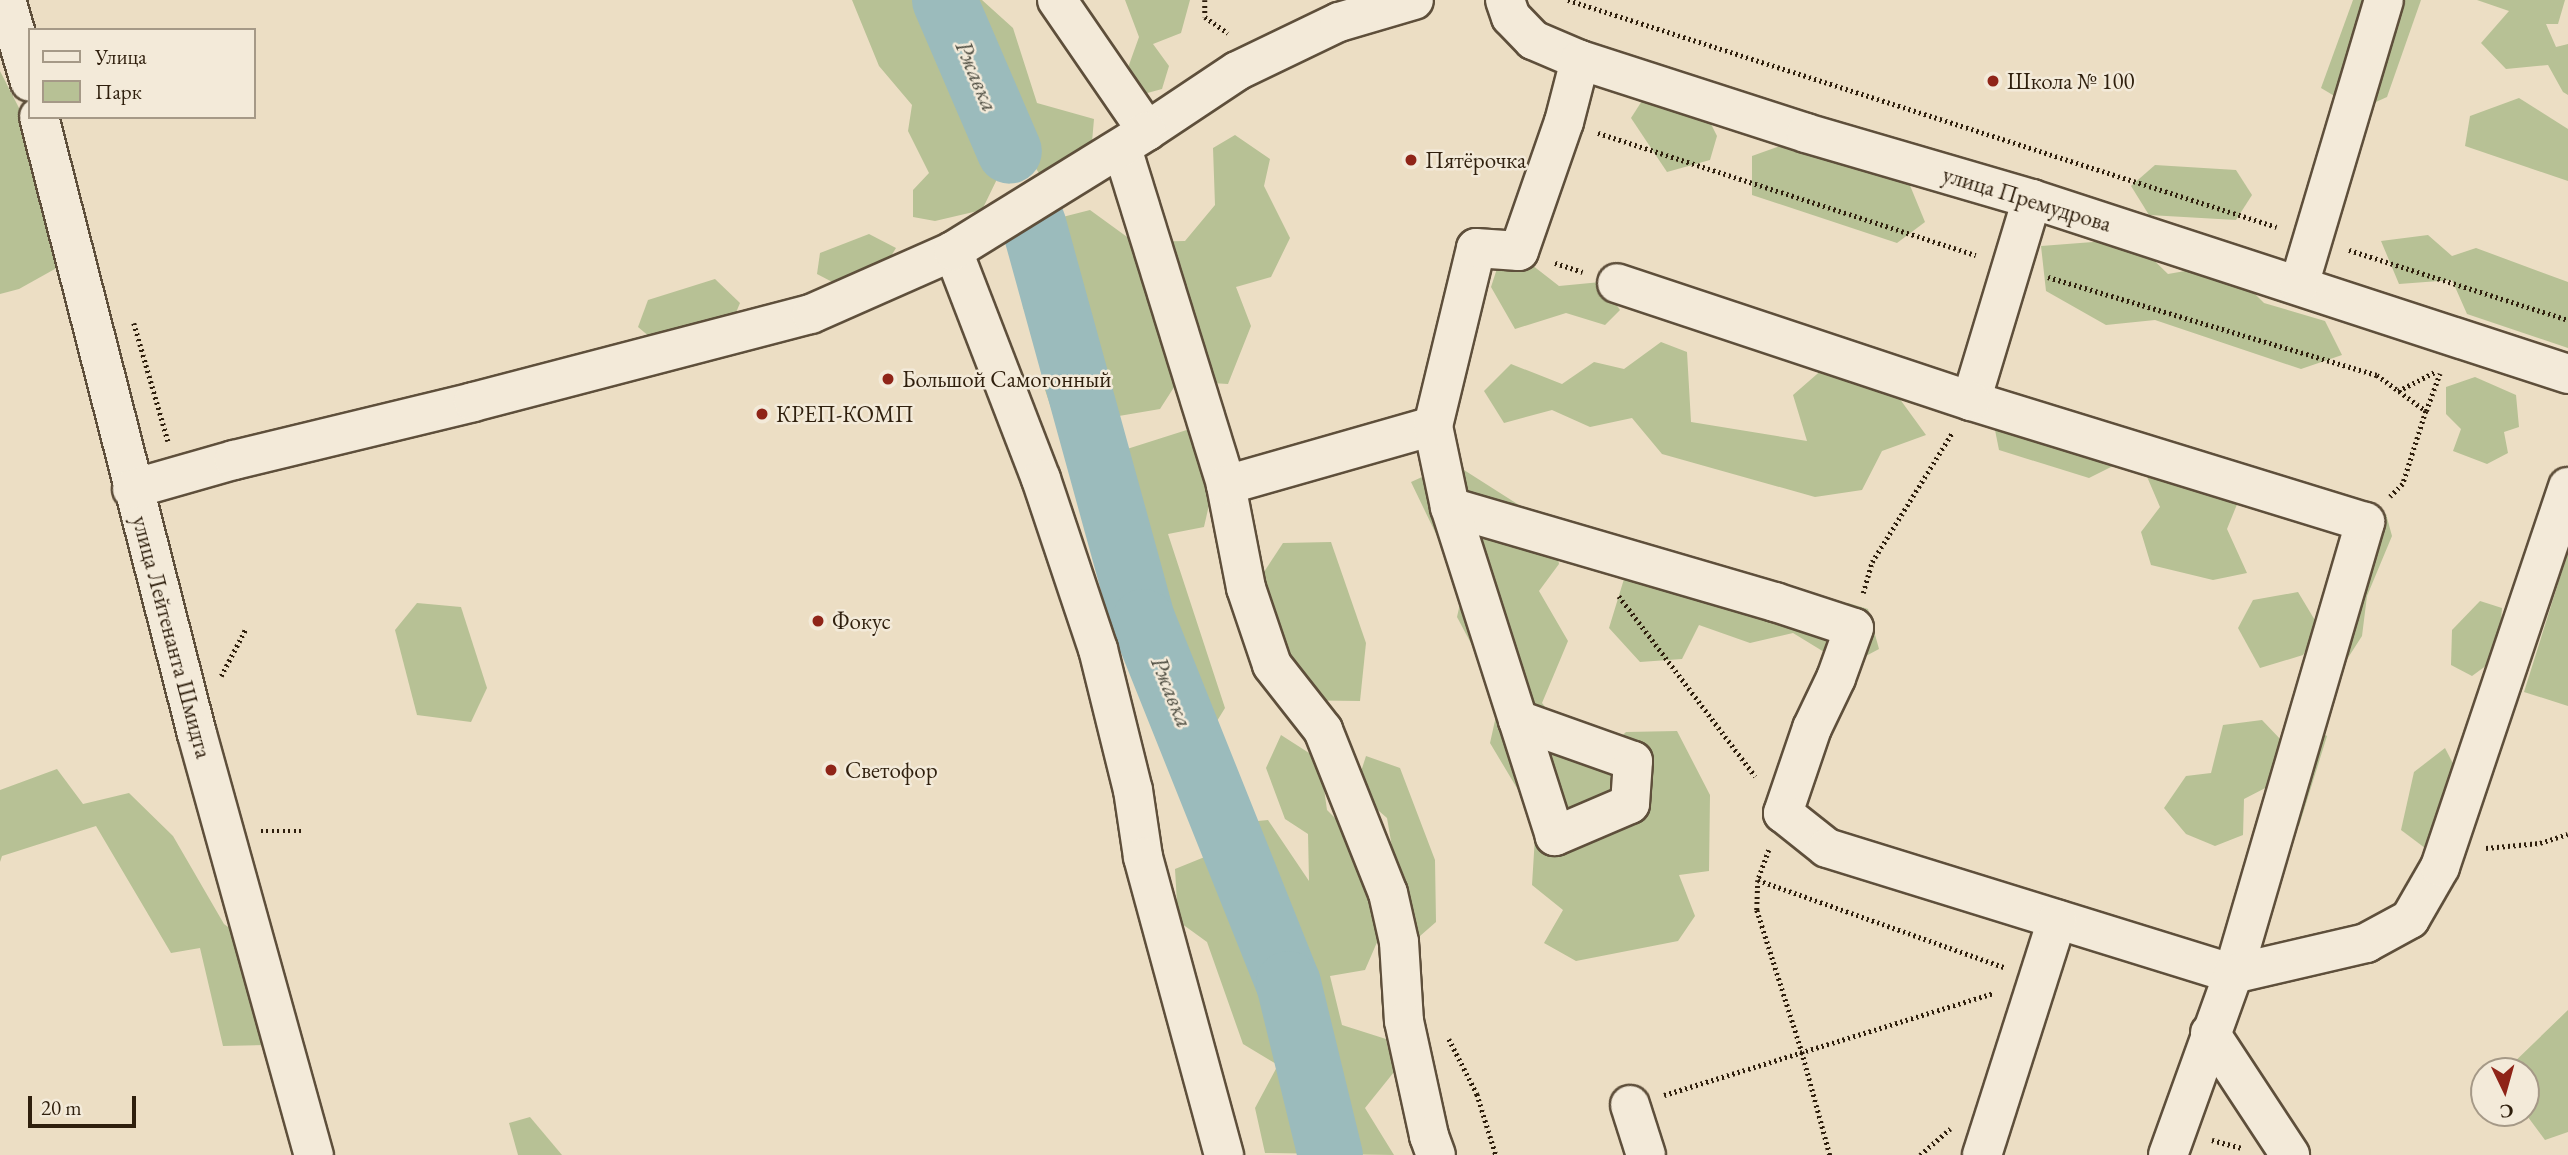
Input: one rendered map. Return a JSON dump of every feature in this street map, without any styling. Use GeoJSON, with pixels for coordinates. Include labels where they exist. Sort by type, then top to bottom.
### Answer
{"type":"FeatureCollection","features":[{"type":"Feature","properties":{"kind":"street"},"geometry":{"type":"LineString","coordinates":[[6,0],[28,75]]}},
{"type":"Feature","properties":{"kind":"street"},"geometry":{"type":"LineString","coordinates":[[1057,0],[1134,139],[1226,485],[1246,588],[1272,665],[1323,730],[1388,893],[1399,942],[1404,1021],[1429,1136],[1437,1155]]}},
{"type":"Feature","properties":{"kind":"street"},"geometry":{"type":"LineString","coordinates":[[132,489],[811,314],[953,251],[1134,139],[1237,71],[1339,22],[1414,0]]}},
{"type":"Feature","properties":{"kind":"street","name":"улица Премудрова"},"geometry":{"type":"LineString","coordinates":[[1505,0],[1511,17],[1533,40],[1580,60],[1806,133],[2032,199],[2568,374]]}},
{"type":"Feature","properties":{"kind":"street"},"geometry":{"type":"LineString","coordinates":[[2299,285],[2384,0]]}},
{"type":"Feature","properties":{"kind":"street"},"geometry":{"type":"LineString","coordinates":[[1518,720],[1450,507],[1433,426],[1476,248],[1519,251],[1563,122],[1580,60]]}},
{"type":"Feature","properties":{"kind":"street","name":"улица Лейтенанта Шмидта"},"geometry":{"type":"LineString","coordinates":[[40,119],[132,489],[314,1155]]}},
{"type":"Feature","properties":{"kind":"street"},"geometry":{"type":"LineString","coordinates":[[1971,401],[2032,199]]}},
{"type":"Feature","properties":{"kind":"street"},"geometry":{"type":"LineString","coordinates":[[953,251],[1041,479],[1098,649],[1133,790],[1143,857],[1224,1155]]}},
{"type":"Feature","properties":{"kind":"street"},"geometry":{"type":"LineString","coordinates":[[1617,283],[1971,401],[2365,523],[2233,974],[2172,1142]]}},
{"type":"Feature","properties":{"kind":"street"},"geometry":{"type":"LineString","coordinates":[[1226,485],[1433,426]]}},
{"type":"Feature","properties":{"kind":"street"},"geometry":{"type":"LineString","coordinates":[[1450,507],[1854,628],[1836,678],[1812,729],[1783,813],[1827,848],[2233,974],[2366,943],[2410,919],[2440,867],[2568,487]]}},
{"type":"Feature","properties":{"kind":"street"},"geometry":{"type":"LineString","coordinates":[[1982,1155],[2057,920]]}},
{"type":"Feature","properties":{"kind":"street"},"geometry":{"type":"LineString","coordinates":[[2210,1033],[2272,1153]]}},
{"type":"Feature","properties":{"kind":"street"},"geometry":{"type":"LineString","coordinates":[[1630,1105],[1646,1155]]}},
{"type":"Feature","properties":{"kind":"path"},"geometry":{"type":"LineString","coordinates":[[1568,0],[2568,320]]}},
{"type":"Feature","properties":{"kind":"path"},"geometry":{"type":"LineString","coordinates":[[1563,122],[2010,266],[2377,376],[2426,411],[2403,484],[2365,523]]}},
{"type":"Feature","properties":{"kind":"path"},"geometry":{"type":"LineString","coordinates":[[1519,251],[1617,283]]}},
{"type":"Feature","properties":{"kind":"path"},"geometry":{"type":"LineString","coordinates":[[134,323],[178,476]]}},
{"type":"Feature","properties":{"kind":"path"},"geometry":{"type":"LineString","coordinates":[[2398,391],[2442,368]]}},
{"type":"Feature","properties":{"kind":"path"},"geometry":{"type":"LineString","coordinates":[[1854,628],[1872,562],[1971,401]]}},
{"type":"Feature","properties":{"kind":"path"},"geometry":{"type":"LineString","coordinates":[[1579,545],[1783,813],[1758,880],[1757,910],[1802,1052],[1830,1155]]}},
{"type":"Feature","properties":{"kind":"path"},"geometry":{"type":"LineString","coordinates":[[2440,867],[2481,849],[2540,842],[2568,834]]}},
{"type":"Feature","properties":{"kind":"path"},"geometry":{"type":"LineString","coordinates":[[1758,880],[2038,979]]}},
{"type":"Feature","properties":{"kind":"path"},"geometry":{"type":"LineString","coordinates":[[1630,1105],[2038,979]]}},
{"type":"Feature","properties":{"kind":"path"},"geometry":{"type":"LineString","coordinates":[[2172,1142],[2272,1153]]}},
{"type":"Feature","properties":{"kind":"green space"},"geometry":{"type":"Polygon","coordinates":[[[852,0],[982,0],[1013,28],[1037,103],[1094,119],[1092,142],[1039,173],[1005,123],[984,131],[999,175],[982,210],[935,221],[913,217],[913,190],[929,173],[908,131],[912,105],[879,66],[852,0]]]}},
{"type":"Feature","properties":{"kind":"green space"},"geometry":{"type":"Polygon","coordinates":[[[1125,0],[1190,0],[1181,33],[1153,44],[1169,66],[1162,89],[1140,95],[1125,76],[1139,37],[1125,0]]]}},
{"type":"Feature","properties":{"kind":"green space"},"geometry":{"type":"Polygon","coordinates":[[[2353,0],[2421,0],[2387,97],[2358,110],[2321,88],[2353,0]]]}},
{"type":"Feature","properties":{"kind":"green space"},"geometry":{"type":"Polygon","coordinates":[[[2477,0],[2565,0],[2558,24],[2546,24],[2556,47],[2568,44],[2568,95],[2563,92],[2548,65],[2506,69],[2481,43],[2509,11],[2477,0]]]}},
{"type":"Feature","properties":{"kind":"green space"},"geometry":{"type":"Polygon","coordinates":[[[0,71],[36,141],[62,265],[19,289],[0,294],[0,71]]]}},
{"type":"Feature","properties":{"kind":"green space"},"geometry":{"type":"Polygon","coordinates":[[[1695,92],[1717,136],[1710,160],[1667,172],[1631,118],[1647,93],[1695,92]]]}},
{"type":"Feature","properties":{"kind":"green space"},"geometry":{"type":"Polygon","coordinates":[[[2519,98],[2568,129],[2568,181],[2465,146],[2470,116],[2519,98]]]}},
{"type":"Feature","properties":{"kind":"green space"},"geometry":{"type":"Polygon","coordinates":[[[1235,135],[1270,159],[1264,186],[1290,238],[1271,277],[1236,287],[1251,326],[1228,384],[1178,381],[1160,409],[1113,417],[1127,449],[1193,428],[1216,474],[1204,527],[1168,534],[1225,708],[1209,734],[1143,588],[1152,563],[1133,545],[1109,459],[1064,446],[1042,381],[1044,332],[1023,308],[1019,247],[1043,222],[1090,210],[1134,242],[1185,241],[1215,205],[1213,148],[1235,135]]]}},
{"type":"Feature","properties":{"kind":"green space"},"geometry":{"type":"Polygon","coordinates":[[[1786,144],[1909,183],[1925,222],[1897,243],[1752,195],[1752,156],[1786,144]]]}},
{"type":"Feature","properties":{"kind":"green space"},"geometry":{"type":"Polygon","coordinates":[[[2155,165],[2236,170],[2252,195],[2236,220],[2149,215],[2131,186],[2155,165]]]}},
{"type":"Feature","properties":{"kind":"green space"},"geometry":{"type":"Polygon","coordinates":[[[869,234],[896,248],[882,271],[840,286],[817,274],[820,253],[869,234]]]}},
{"type":"Feature","properties":{"kind":"green space"},"geometry":{"type":"Polygon","coordinates":[[[2428,235],[2452,256],[2476,248],[2568,282],[2568,348],[2467,314],[2452,280],[2399,284],[2381,241],[2428,235]]]}},
{"type":"Feature","properties":{"kind":"green space"},"geometry":{"type":"Polygon","coordinates":[[[2132,239],[2168,274],[2225,264],[2264,303],[2325,321],[2342,355],[2301,369],[2155,320],[2106,325],[2046,291],[2041,246],[2132,239]]]}},
{"type":"Feature","properties":{"kind":"green space"},"geometry":{"type":"Polygon","coordinates":[[[1505,244],[1559,286],[1601,282],[1620,310],[1605,325],[1566,313],[1515,329],[1491,287],[1505,244]]]}},
{"type":"Feature","properties":{"kind":"green space"},"geometry":{"type":"Polygon","coordinates":[[[715,279],[740,303],[730,327],[657,343],[638,327],[648,300],[715,279]]]}},
{"type":"Feature","properties":{"kind":"green space"},"geometry":{"type":"Polygon","coordinates":[[[1661,342],[1687,352],[1691,422],[1807,441],[1793,395],[1824,368],[1894,391],[1926,435],[1882,451],[1862,490],[1815,497],[1662,454],[1632,418],[1590,427],[1552,410],[1504,423],[1484,391],[1511,364],[1562,384],[1594,362],[1624,369],[1661,342]]]}},
{"type":"Feature","properties":{"kind":"green space"},"geometry":{"type":"Polygon","coordinates":[[[2475,377],[2516,395],[2519,427],[2504,432],[2508,453],[2487,464],[2453,451],[2461,429],[2446,414],[2446,387],[2475,377]]]}},
{"type":"Feature","properties":{"kind":"green space"},"geometry":{"type":"Polygon","coordinates":[[[1993,420],[2127,459],[2089,478],[1999,450],[1993,420]]]}},
{"type":"Feature","properties":{"kind":"green space"},"geometry":{"type":"Polygon","coordinates":[[[1453,463],[1552,526],[1559,564],[1539,591],[1568,641],[1542,703],[1591,765],[1626,732],[1677,731],[1710,795],[1709,871],[1679,875],[1695,916],[1678,941],[1576,961],[1544,943],[1563,910],[1532,885],[1536,820],[1490,743],[1500,698],[1457,617],[1463,590],[1411,482],[1453,463]]]}},
{"type":"Feature","properties":{"kind":"green space"},"geometry":{"type":"Polygon","coordinates":[[[2145,472],[2240,497],[2227,529],[2247,573],[2213,580],[2151,565],[2141,532],[2160,507],[2145,472]]]}},
{"type":"Feature","properties":{"kind":"green space"},"geometry":{"type":"Polygon","coordinates":[[[2386,514],[2392,536],[2367,596],[2362,636],[2335,678],[2353,526],[2386,514]]]}},
{"type":"Feature","properties":{"kind":"green space"},"geometry":{"type":"Polygon","coordinates":[[[1331,542],[1366,643],[1360,701],[1280,700],[1260,578],[1283,543],[1331,542]]]}},
{"type":"Feature","properties":{"kind":"green space"},"geometry":{"type":"Polygon","coordinates":[[[2568,552],[2568,706],[2524,692],[2568,552]]]}},
{"type":"Feature","properties":{"kind":"green space"},"geometry":{"type":"Polygon","coordinates":[[[1665,559],[1795,622],[1848,603],[1868,609],[1879,649],[1847,666],[1793,633],[1750,643],[1699,625],[1682,659],[1640,662],[1609,628],[1624,579],[1665,559]]]}},
{"type":"Feature","properties":{"kind":"green space"},"geometry":{"type":"Polygon","coordinates":[[[2298,592],[2319,627],[2303,655],[2260,668],[2238,628],[2253,600],[2298,592]]]}},
{"type":"Feature","properties":{"kind":"green space"},"geometry":{"type":"Polygon","coordinates":[[[2480,601],[2502,608],[2498,657],[2472,676],[2451,665],[2452,630],[2480,601]]]}},
{"type":"Feature","properties":{"kind":"green space"},"geometry":{"type":"Polygon","coordinates":[[[417,603],[461,607],[487,688],[471,722],[417,715],[395,630],[417,603]]]}},
{"type":"Feature","properties":{"kind":"green space"},"geometry":{"type":"Polygon","coordinates":[[[2262,720],[2283,742],[2303,722],[2327,736],[2299,826],[2285,826],[2273,784],[2244,799],[2243,835],[2215,846],[2186,834],[2164,808],[2186,776],[2211,773],[2223,725],[2262,720]]]}},
{"type":"Feature","properties":{"kind":"green space"},"geometry":{"type":"Polygon","coordinates":[[[1281,735],[1320,760],[1327,810],[1366,849],[1378,940],[1365,970],[1330,976],[1342,1025],[1386,1039],[1394,1072],[1365,1108],[1394,1155],[1265,1153],[1255,1108],[1278,1065],[1243,1044],[1207,942],[1178,921],[1175,869],[1212,854],[1237,823],[1268,820],[1309,881],[1308,834],[1285,819],[1266,768],[1281,735]]]}},
{"type":"Feature","properties":{"kind":"green space"},"geometry":{"type":"Polygon","coordinates":[[[2445,748],[2463,783],[2429,851],[2401,830],[2414,772],[2445,748]]]}},
{"type":"Feature","properties":{"kind":"green space"},"geometry":{"type":"Polygon","coordinates":[[[1366,756],[1400,768],[1435,860],[1436,922],[1420,936],[1404,917],[1387,818],[1355,790],[1366,756]]]}},
{"type":"Feature","properties":{"kind":"green space"},"geometry":{"type":"Polygon","coordinates":[[[57,769],[83,804],[129,793],[173,836],[224,924],[271,959],[268,1045],[223,1046],[200,948],[171,953],[96,826],[2,856],[0,862],[0,790],[57,769]]]}},
{"type":"Feature","properties":{"kind":"green space"},"geometry":{"type":"Polygon","coordinates":[[[2568,1010],[2568,1132],[2545,1140],[2535,1127],[2540,1127],[2540,1057],[2519,1057],[2568,1010]]]}},
{"type":"Feature","properties":{"kind":"green space"},"geometry":{"type":"Polygon","coordinates":[[[530,1117],[562,1155],[518,1155],[509,1123],[530,1117]]]}},
{"type":"Feature","properties":{"kind":"waterway","name":"Ржавка"},"geometry":{"type":"LineString","coordinates":[[944,0],[1009,151]]}},
{"type":"Feature","properties":{"kind":"waterway","name":"Ржавка"},"geometry":{"type":"LineString","coordinates":[[1033,223],[1143,621],[1288,983],[1330,1155]]}},
{"type":"Feature","properties":{"kind":"place","name":"Школа № 100"},"geometry":{"type":"Point","coordinates":[1993,81]}},
{"type":"Feature","properties":{"kind":"place","name":"Пятёрочка"},"geometry":{"type":"Point","coordinates":[1411,160]}},
{"type":"Feature","properties":{"kind":"place","name":"Большой Самогонный"},"geometry":{"type":"Point","coordinates":[888,379]}},
{"type":"Feature","properties":{"kind":"place","name":"КРЕП-КОМП"},"geometry":{"type":"Point","coordinates":[762,414]}},
{"type":"Feature","properties":{"kind":"place","name":"Фокус"},"geometry":{"type":"Point","coordinates":[818,621]}},
{"type":"Feature","properties":{"kind":"place","name":"Светофор"},"geometry":{"type":"Point","coordinates":[831,770]}}]}
